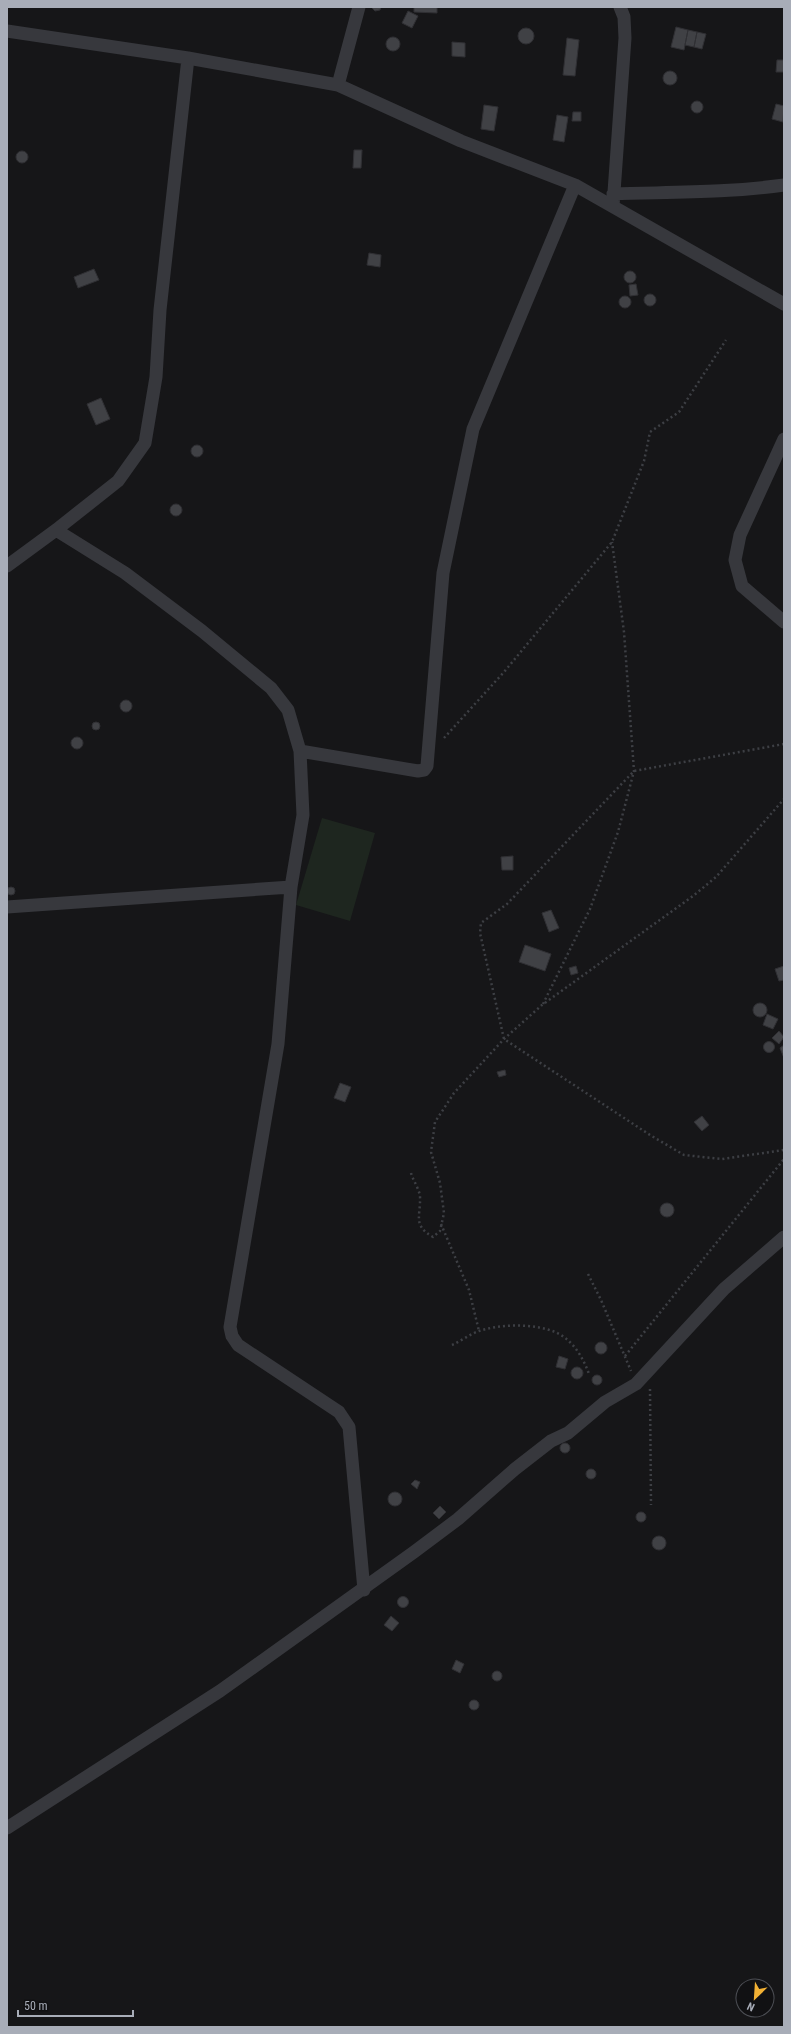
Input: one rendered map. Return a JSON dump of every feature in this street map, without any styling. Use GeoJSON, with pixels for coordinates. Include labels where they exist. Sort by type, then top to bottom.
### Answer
{"type":"FeatureCollection","features":[{"type":"Feature","properties":{"kind":"street"},"geometry":{"type":"LineString","coordinates":[[338,85],[359,7]]}},
{"type":"Feature","properties":{"kind":"street"},"geometry":{"type":"LineString","coordinates":[[613,200],[625,38],[624,17],[620,7]]}},
{"type":"Feature","properties":{"kind":"street"},"geometry":{"type":"LineString","coordinates":[[7,31],[188,58],[338,85],[461,140],[613,200],[784,304]]}},
{"type":"Feature","properties":{"kind":"street"},"geometry":{"type":"LineString","coordinates":[[7,566],[56,530],[118,481],[145,443],[156,377],[160,310],[188,58]]}},
{"type":"Feature","properties":{"kind":"street"},"geometry":{"type":"LineString","coordinates":[[613,200],[784,185]]}},
{"type":"Feature","properties":{"kind":"street"},"geometry":{"type":"LineString","coordinates":[[300,751],[418,771],[424,770],[427,766],[443,573],[472,429],[575,186]]}},
{"type":"Feature","properties":{"kind":"street"},"geometry":{"type":"LineString","coordinates":[[784,439],[740,535],[734,560],[742,586],[784,622]]}},
{"type":"Feature","properties":{"kind":"street"},"geometry":{"type":"LineString","coordinates":[[56,530],[125,573],[202,631],[271,688],[288,710],[300,751],[303,815],[291,887],[278,1044],[230,1327],[232,1336],[238,1345],[339,1412],[349,1427],[364,1590]]}},
{"type":"Feature","properties":{"kind":"street"},"geometry":{"type":"LineString","coordinates":[[7,907],[291,887]]}},
{"type":"Feature","properties":{"kind":"street"},"geometry":{"type":"LineString","coordinates":[[7,1828],[220,1691],[364,1590],[458,1518],[521,1464],[552,1441],[572,1430],[605,1402],[636,1384],[724,1289],[784,1237]]}},
{"type":"Feature","properties":{"kind":"path"},"geometry":{"type":"LineString","coordinates":[[429,755],[504,672],[612,542],[644,462],[650,432],[679,412],[726,340]]}},
{"type":"Feature","properties":{"kind":"path"},"geometry":{"type":"LineString","coordinates":[[542,1005],[590,909],[618,832],[634,771],[624,632],[612,542]]}},
{"type":"Feature","properties":{"kind":"path"},"geometry":{"type":"LineString","coordinates":[[784,744],[634,771],[512,899],[481,923],[480,933],[504,1040],[650,1135],[684,1155],[722,1159],[784,1150]]}},
{"type":"Feature","properties":{"kind":"path"},"geometry":{"type":"LineString","coordinates":[[411,1173],[420,1196],[418,1216],[423,1231],[433,1237],[440,1231],[444,1213],[440,1183],[431,1152],[435,1122],[454,1093],[504,1040],[542,1005],[693,896],[716,877],[784,799]]}},
{"type":"Feature","properties":{"kind":"path"},"geometry":{"type":"LineString","coordinates":[[625,1356],[784,1159]]}},
{"type":"Feature","properties":{"kind":"path"},"geometry":{"type":"LineString","coordinates":[[441,1224],[468,1290],[479,1331]]}},
{"type":"Feature","properties":{"kind":"path"},"geometry":{"type":"LineString","coordinates":[[588,1274],[602,1300],[636,1384]]}},
{"type":"Feature","properties":{"kind":"path"},"geometry":{"type":"LineString","coordinates":[[452,1345],[479,1331],[514,1324],[555,1332],[574,1347],[584,1359],[589,1374]]}},
{"type":"Feature","properties":{"kind":"path"},"geometry":{"type":"LineString","coordinates":[[650,1370],[651,1505]]}},
{"type":"Feature","properties":{"kind":"shaded area"},"geometry":{"type":"Polygon","coordinates":[[[322,818],[375,833],[350,921],[296,905],[322,818]]]}},
{"type":"Feature","properties":{"kind":"building"},"geometry":{"type":"Polygon","coordinates":[[[371,7],[381,7],[380,10],[375,11],[371,7]]]}},
{"type":"Feature","properties":{"kind":"building"},"geometry":{"type":"Polygon","coordinates":[[[414,7],[437,7],[437,13],[414,12],[414,7]]]}},
{"type":"Feature","properties":{"kind":"building"},"geometry":{"type":"Polygon","coordinates":[[[408,11],[418,16],[412,28],[402,23],[408,11]]]}},
{"type":"Feature","properties":{"kind":"building"},"geometry":{"type":"Polygon","coordinates":[[[676,27],[688,30],[684,50],[671,47],[676,27]]]}},
{"type":"Feature","properties":{"kind":"building"},"geometry":{"type":"Polygon","coordinates":[[[526,28],[533,33],[534,36],[529,43],[526,44],[519,39],[518,36],[523,29],[526,28]]]}},
{"type":"Feature","properties":{"kind":"building"},"geometry":{"type":"Polygon","coordinates":[[[688,30],[697,32],[694,47],[685,45],[688,30]]]}},
{"type":"Feature","properties":{"kind":"building"},"geometry":{"type":"Polygon","coordinates":[[[697,32],[706,34],[702,49],[694,47],[697,32]]]}},
{"type":"Feature","properties":{"kind":"building"},"geometry":{"type":"Polygon","coordinates":[[[390,37],[396,37],[400,41],[400,47],[396,51],[390,51],[386,47],[386,41],[390,37]]]}},
{"type":"Feature","properties":{"kind":"building"},"geometry":{"type":"Polygon","coordinates":[[[567,38],[579,40],[575,76],[563,75],[567,38]]]}},
{"type":"Feature","properties":{"kind":"building"},"geometry":{"type":"Polygon","coordinates":[[[452,42],[465,43],[465,57],[452,56],[452,42]]]}},
{"type":"Feature","properties":{"kind":"building"},"geometry":{"type":"Polygon","coordinates":[[[777,60],[784,60],[784,72],[776,72],[777,60]]]}},
{"type":"Feature","properties":{"kind":"building"},"geometry":{"type":"Polygon","coordinates":[[[667,71],[673,71],[677,75],[677,81],[673,85],[667,85],[663,81],[663,75],[667,71]]]}},
{"type":"Feature","properties":{"kind":"building"},"geometry":{"type":"Polygon","coordinates":[[[695,101],[699,101],[703,107],[699,113],[695,113],[691,109],[691,105],[695,101]]]}},
{"type":"Feature","properties":{"kind":"building"},"geometry":{"type":"Polygon","coordinates":[[[776,104],[784,106],[783,122],[772,119],[776,104]]]}},
{"type":"Feature","properties":{"kind":"building"},"geometry":{"type":"Polygon","coordinates":[[[484,105],[498,107],[494,131],[481,129],[484,105]]]}},
{"type":"Feature","properties":{"kind":"building"},"geometry":{"type":"Polygon","coordinates":[[[573,112],[581,112],[581,121],[572,121],[573,112]]]}},
{"type":"Feature","properties":{"kind":"building"},"geometry":{"type":"Polygon","coordinates":[[[557,115],[568,117],[564,142],[553,140],[557,115]]]}},
{"type":"Feature","properties":{"kind":"building"},"geometry":{"type":"Polygon","coordinates":[[[354,150],[362,150],[361,168],[353,168],[354,150]]]}},
{"type":"Feature","properties":{"kind":"building"},"geometry":{"type":"Polygon","coordinates":[[[22,151],[26,153],[28,157],[26,161],[22,163],[18,161],[16,157],[18,153],[22,151]]]}},
{"type":"Feature","properties":{"kind":"building"},"geometry":{"type":"Polygon","coordinates":[[[369,253],[381,255],[380,267],[367,265],[369,253]]]}},
{"type":"Feature","properties":{"kind":"building"},"geometry":{"type":"Polygon","coordinates":[[[94,269],[99,280],[78,288],[74,277],[94,269]]]}},
{"type":"Feature","properties":{"kind":"building"},"geometry":{"type":"Polygon","coordinates":[[[630,271],[634,273],[636,277],[634,281],[630,283],[626,281],[624,277],[626,273],[630,271]]]}},
{"type":"Feature","properties":{"kind":"building"},"geometry":{"type":"Polygon","coordinates":[[[636,284],[638,295],[630,296],[629,285],[636,284]]]}},
{"type":"Feature","properties":{"kind":"building"},"geometry":{"type":"Polygon","coordinates":[[[650,294],[654,296],[656,300],[654,304],[650,306],[646,304],[644,300],[646,296],[650,294]]]}},
{"type":"Feature","properties":{"kind":"building"},"geometry":{"type":"Polygon","coordinates":[[[625,296],[629,298],[631,302],[629,306],[625,308],[621,306],[619,302],[621,298],[625,296]]]}},
{"type":"Feature","properties":{"kind":"building"},"geometry":{"type":"Polygon","coordinates":[[[101,398],[110,419],[96,425],[87,404],[101,398]]]}},
{"type":"Feature","properties":{"kind":"building"},"geometry":{"type":"Polygon","coordinates":[[[197,445],[201,447],[203,451],[201,455],[197,457],[193,455],[191,451],[193,447],[197,445]]]}},
{"type":"Feature","properties":{"kind":"building"},"geometry":{"type":"Polygon","coordinates":[[[176,504],[180,506],[182,510],[180,514],[176,516],[172,514],[170,510],[172,506],[176,504]]]}},
{"type":"Feature","properties":{"kind":"building"},"geometry":{"type":"Polygon","coordinates":[[[126,700],[130,702],[132,706],[130,710],[126,712],[122,710],[120,706],[122,702],[126,700]]]}},
{"type":"Feature","properties":{"kind":"building"},"geometry":{"type":"Polygon","coordinates":[[[94,722],[98,722],[100,726],[98,730],[94,730],[92,728],[92,724],[94,722]]]}},
{"type":"Feature","properties":{"kind":"building"},"geometry":{"type":"Polygon","coordinates":[[[77,737],[81,739],[83,743],[81,747],[77,749],[73,747],[71,743],[73,739],[77,737]]]}},
{"type":"Feature","properties":{"kind":"building"},"geometry":{"type":"Polygon","coordinates":[[[513,856],[513,870],[502,870],[501,857],[513,856]]]}},
{"type":"Feature","properties":{"kind":"building"},"geometry":{"type":"Polygon","coordinates":[[[9,887],[13,887],[15,891],[13,895],[9,895],[7,893],[7,889],[9,887]]]}},
{"type":"Feature","properties":{"kind":"building"},"geometry":{"type":"Polygon","coordinates":[[[551,910],[559,928],[549,932],[542,913],[551,910]]]}},
{"type":"Feature","properties":{"kind":"building"},"geometry":{"type":"Polygon","coordinates":[[[525,945],[551,954],[545,971],[519,962],[525,945]]]}},
{"type":"Feature","properties":{"kind":"building"},"geometry":{"type":"Polygon","coordinates":[[[576,966],[578,973],[571,975],[569,968],[576,966]]]}},
{"type":"Feature","properties":{"kind":"building"},"geometry":{"type":"Polygon","coordinates":[[[784,966],[784,980],[779,981],[775,969],[784,966]]]}},
{"type":"Feature","properties":{"kind":"building"},"geometry":{"type":"Polygon","coordinates":[[[760,1003],[765,1005],[767,1010],[765,1015],[760,1017],[755,1015],[753,1010],[755,1005],[760,1003]]]}},
{"type":"Feature","properties":{"kind":"building"},"geometry":{"type":"Polygon","coordinates":[[[767,1014],[778,1019],[773,1029],[763,1025],[767,1014]]]}},
{"type":"Feature","properties":{"kind":"building"},"geometry":{"type":"Polygon","coordinates":[[[779,1031],[784,1037],[779,1044],[772,1038],[779,1031]]]}},
{"type":"Feature","properties":{"kind":"building"},"geometry":{"type":"Polygon","coordinates":[[[769,1041],[773,1043],[775,1047],[773,1051],[769,1053],[765,1051],[763,1047],[765,1043],[769,1041]]]}},
{"type":"Feature","properties":{"kind":"building"},"geometry":{"type":"Polygon","coordinates":[[[784,1045],[784,1058],[780,1048],[784,1045]]]}},
{"type":"Feature","properties":{"kind":"building"},"geometry":{"type":"Polygon","coordinates":[[[505,1070],[506,1075],[499,1077],[497,1072],[505,1070]]]}},
{"type":"Feature","properties":{"kind":"building"},"geometry":{"type":"Polygon","coordinates":[[[340,1083],[351,1087],[345,1102],[334,1098],[340,1083]]]}},
{"type":"Feature","properties":{"kind":"building"},"geometry":{"type":"Polygon","coordinates":[[[702,1116],[709,1125],[702,1131],[694,1122],[702,1116]]]}},
{"type":"Feature","properties":{"kind":"building"},"geometry":{"type":"Polygon","coordinates":[[[667,1203],[672,1205],[674,1210],[672,1215],[667,1217],[662,1215],[660,1210],[662,1205],[667,1203]]]}},
{"type":"Feature","properties":{"kind":"building"},"geometry":{"type":"Polygon","coordinates":[[[601,1342],[605,1344],[607,1348],[605,1352],[601,1354],[597,1352],[595,1348],[597,1344],[601,1342]]]}},
{"type":"Feature","properties":{"kind":"building"},"geometry":{"type":"Polygon","coordinates":[[[559,1356],[568,1359],[565,1369],[556,1367],[559,1356]]]}},
{"type":"Feature","properties":{"kind":"building"},"geometry":{"type":"Polygon","coordinates":[[[577,1367],[581,1369],[583,1373],[581,1377],[577,1379],[573,1377],[571,1373],[573,1369],[577,1367]]]}},
{"type":"Feature","properties":{"kind":"building"},"geometry":{"type":"Polygon","coordinates":[[[595,1375],[599,1375],[601,1376],[601,1384],[595,1385],[592,1382],[592,1378],[595,1375]]]}},
{"type":"Feature","properties":{"kind":"building"},"geometry":{"type":"Polygon","coordinates":[[[565,1443],[570,1448],[565,1453],[560,1448],[565,1443]]]}},
{"type":"Feature","properties":{"kind":"building"},"geometry":{"type":"Polygon","coordinates":[[[591,1469],[596,1474],[591,1479],[586,1474],[591,1469]]]}},
{"type":"Feature","properties":{"kind":"building"},"geometry":{"type":"Polygon","coordinates":[[[415,1480],[420,1482],[417,1489],[411,1484],[415,1480]]]}},
{"type":"Feature","properties":{"kind":"building"},"geometry":{"type":"Polygon","coordinates":[[[392,1492],[398,1492],[402,1496],[402,1502],[398,1506],[392,1506],[388,1502],[388,1496],[392,1492]]]}},
{"type":"Feature","properties":{"kind":"building"},"geometry":{"type":"Polygon","coordinates":[[[440,1506],[446,1512],[439,1519],[433,1513],[440,1506]]]}},
{"type":"Feature","properties":{"kind":"building"},"geometry":{"type":"Polygon","coordinates":[[[641,1512],[646,1517],[641,1522],[636,1517],[641,1512]]]}},
{"type":"Feature","properties":{"kind":"building"},"geometry":{"type":"Polygon","coordinates":[[[659,1536],[664,1538],[666,1543],[664,1548],[659,1550],[654,1548],[652,1543],[654,1538],[659,1536]]]}},
{"type":"Feature","properties":{"kind":"building"},"geometry":{"type":"Polygon","coordinates":[[[403,1596],[407,1598],[409,1602],[407,1606],[403,1608],[399,1606],[397,1602],[399,1598],[403,1596]]]}},
{"type":"Feature","properties":{"kind":"building"},"geometry":{"type":"Polygon","coordinates":[[[391,1616],[399,1623],[392,1631],[384,1625],[391,1616]]]}},
{"type":"Feature","properties":{"kind":"building"},"geometry":{"type":"Polygon","coordinates":[[[456,1660],[464,1664],[460,1673],[452,1669],[456,1660]]]}},
{"type":"Feature","properties":{"kind":"building"},"geometry":{"type":"Polygon","coordinates":[[[497,1671],[502,1676],[497,1681],[492,1676],[497,1671]]]}},
{"type":"Feature","properties":{"kind":"building"},"geometry":{"type":"Polygon","coordinates":[[[472,1700],[476,1700],[479,1705],[476,1710],[472,1710],[469,1707],[469,1703],[472,1700]]]}}]}
